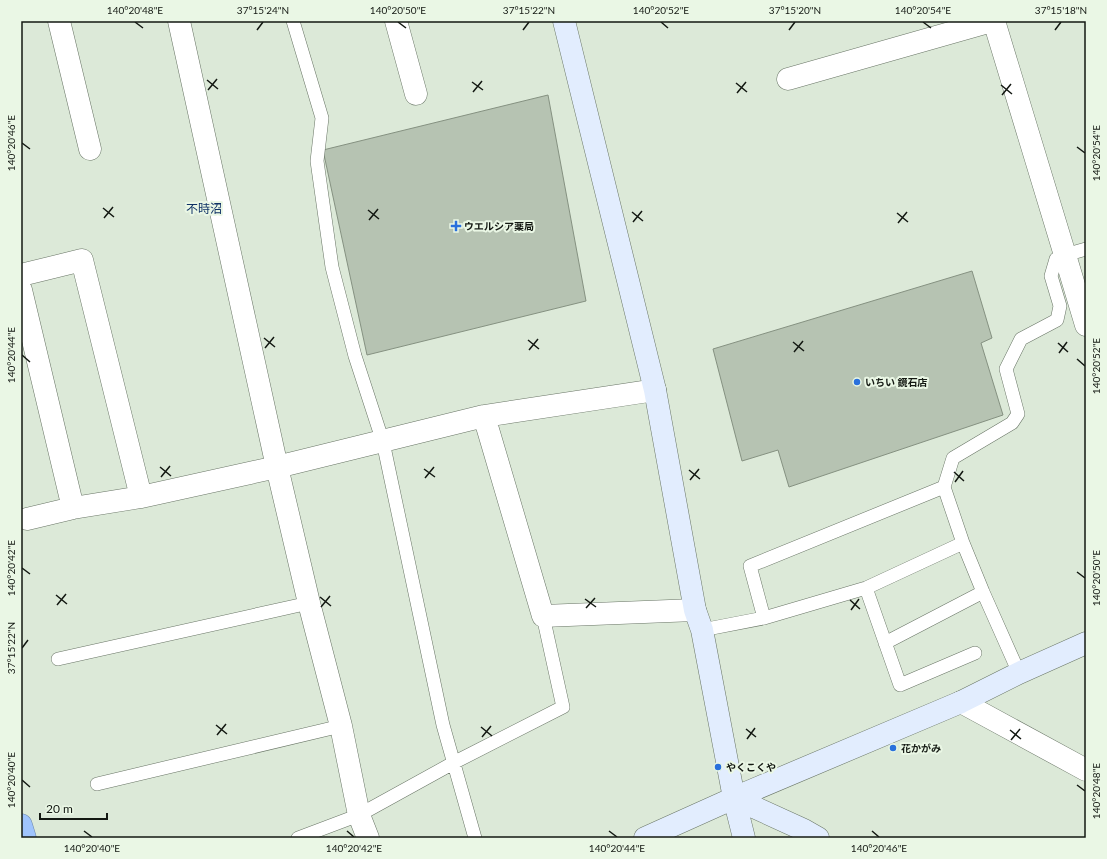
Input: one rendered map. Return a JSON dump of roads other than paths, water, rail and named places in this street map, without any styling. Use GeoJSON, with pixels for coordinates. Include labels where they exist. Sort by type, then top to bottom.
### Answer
{"type":"FeatureCollection","features":[{"type":"Feature","properties":{"kind":"highway"},"geometry":{"type":"LineString","coordinates":[[21,825],[25,838]]}},
{"type":"Feature","properties":{"kind":"street"},"geometry":{"type":"LineString","coordinates":[[59,21],[90,149]]}},
{"type":"Feature","properties":{"kind":"street"},"geometry":{"type":"LineString","coordinates":[[179,21],[277,467],[309,603],[341,726],[359,815],[368,838]]}},
{"type":"Feature","properties":{"kind":"street"},"geometry":{"type":"LineString","coordinates":[[396,21],[416,94]]}},
{"type":"Feature","properties":{"kind":"street"},"geometry":{"type":"LineString","coordinates":[[565,21],[655,390],[695,610],[702,630],[734,798],[744,838]]}},
{"type":"Feature","properties":{"kind":"street"},"geometry":{"type":"LineString","coordinates":[[788,79],[993,21],[1076,252],[1086,325]]}},
{"type":"Feature","properties":{"kind":"street"},"geometry":{"type":"LineString","coordinates":[[21,274],[82,260],[141,497]]}},
{"type":"Feature","properties":{"kind":"street"},"geometry":{"type":"LineString","coordinates":[[21,290],[73,508]]}},
{"type":"Feature","properties":{"kind":"street"},"geometry":{"type":"LineString","coordinates":[[27,519],[73,508],[141,497],[277,467],[484,416],[655,390]]}},
{"type":"Feature","properties":{"kind":"street"},"geometry":{"type":"LineString","coordinates":[[484,416],[543,616],[695,610]]}},
{"type":"Feature","properties":{"kind":"street"},"geometry":{"type":"LineString","coordinates":[[645,838],[734,798],[961,702],[1019,673],[1086,643]]}},
{"type":"Feature","properties":{"kind":"street"},"geometry":{"type":"LineString","coordinates":[[961,702],[1086,770]]}},
{"type":"Feature","properties":{"kind":"street"},"geometry":{"type":"LineString","coordinates":[[734,798],[806,835]]}},
{"type":"Feature","properties":{"kind":"lane"},"geometry":{"type":"LineString","coordinates":[[293,21],[322,118],[317,161],[332,267],[355,356],[383,442],[444,725],[475,838]]}},
{"type":"Feature","properties":{"kind":"lane"},"geometry":{"type":"LineString","coordinates":[[1019,673],[963,543],[944,487],[953,458],[1012,423],[1018,414],[1006,369],[1021,339],[1057,320],[1060,306],[1051,276],[1056,259],[1076,252]]}},
{"type":"Feature","properties":{"kind":"lane"},"geometry":{"type":"LineString","coordinates":[[764,618],[750,566],[944,487]]}},
{"type":"Feature","properties":{"kind":"lane"},"geometry":{"type":"LineString","coordinates":[[702,630],[764,618],[866,588],[963,543]]}},
{"type":"Feature","properties":{"kind":"lane"},"geometry":{"type":"LineString","coordinates":[[866,588],[900,685],[975,653]]}},
{"type":"Feature","properties":{"kind":"lane"},"geometry":{"type":"LineString","coordinates":[[885,643],[983,592]]}},
{"type":"Feature","properties":{"kind":"lane"},"geometry":{"type":"LineString","coordinates":[[58,659],[309,603]]}},
{"type":"Feature","properties":{"kind":"lane"},"geometry":{"type":"LineString","coordinates":[[298,838],[359,815],[455,762],[563,707],[543,616]]}},
{"type":"Feature","properties":{"kind":"lane"},"geometry":{"type":"LineString","coordinates":[[96,784],[341,726]]}},
{"type":"Feature","properties":{"kind":"place","name":"ウエルシア薬局"},"geometry":{"type":"Point","coordinates":[456,226]}},
{"type":"Feature","properties":{"kind":"place","name":"いちい 鏡石店"},"geometry":{"type":"Point","coordinates":[857,382]}},
{"type":"Feature","properties":{"kind":"place","name":"花かがみ"},"geometry":{"type":"Point","coordinates":[893,748]}},
{"type":"Feature","properties":{"kind":"place","name":"やくこくや"},"geometry":{"type":"Point","coordinates":[718,767]}},
{"type":"Feature","properties":{"kind":"district","name":"不時沼"},"geometry":{"type":"Point","coordinates":[204,209]}}]}
